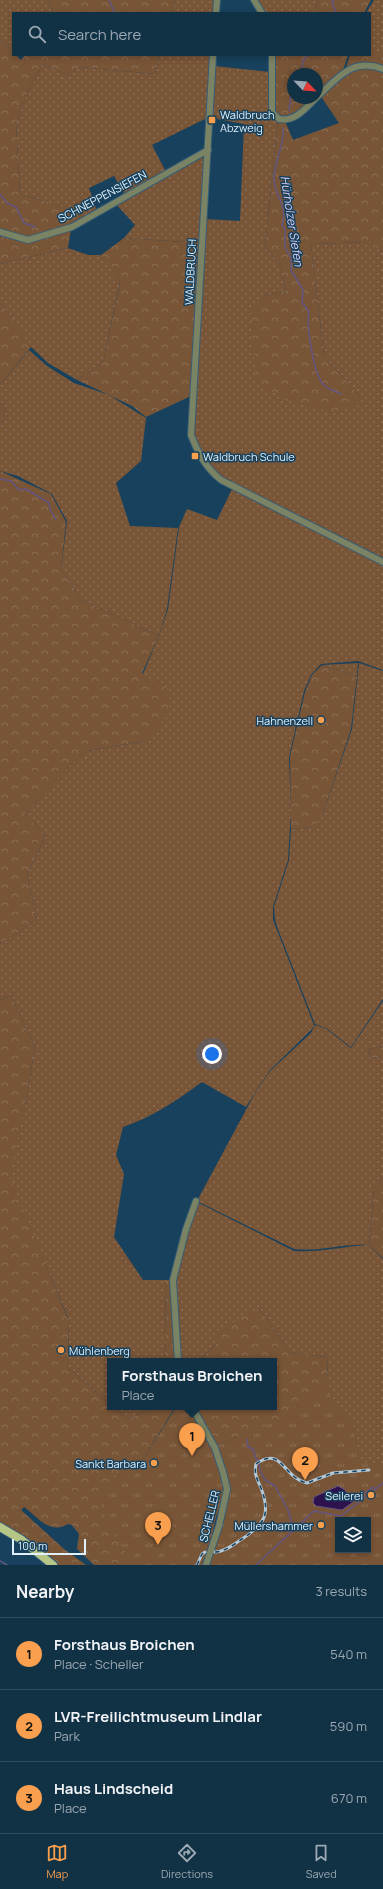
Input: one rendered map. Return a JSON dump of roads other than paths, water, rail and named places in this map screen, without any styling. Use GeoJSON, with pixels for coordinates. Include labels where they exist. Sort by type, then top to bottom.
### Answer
{"type":"FeatureCollection","features":[{"type":"Feature","properties":{"kind":"main road"},"geometry":{"type":"LineString","coordinates":[[0,1527],[22,1540],[53,1565]]}},
{"type":"Feature","properties":{"kind":"street"},"geometry":{"type":"LineString","coordinates":[[216,12],[217,0]]}},
{"type":"Feature","properties":{"kind":"street"},"geometry":{"type":"LineString","coordinates":[[254,0],[261,12]]}},
{"type":"Feature","properties":{"kind":"street","name":"WALDBRUCH"},"geometry":{"type":"LineString","coordinates":[[213,56],[191,435],[202,459],[211,472],[221,480],[383,562]]}},
{"type":"Feature","properties":{"kind":"street"},"geometry":{"type":"LineString","coordinates":[[272,56],[272,112],[278,119],[286,120],[296,117],[310,104]]}},
{"type":"Feature","properties":{"kind":"street"},"geometry":{"type":"LineString","coordinates":[[323,91],[344,71],[361,65],[383,69]]}},
{"type":"Feature","properties":{"kind":"street","name":"SCHNEPPENSIEFEN"},"geometry":{"type":"LineString","coordinates":[[0,232],[28,240],[72,227],[208,150]]}},
{"type":"Feature","properties":{"kind":"street"},"geometry":{"type":"LineString","coordinates":[[178,1358],[173,1280],[186,1229],[196,1201]]}},
{"type":"Feature","properties":{"kind":"street","name":"SCHELLER"},"geometry":{"type":"LineString","coordinates":[[194,1410],[215,1448],[227,1489],[219,1526],[206,1565]]}},
{"type":"Feature","properties":{"kind":"waterway"},"geometry":{"type":"LineString","coordinates":[[109,0],[115,12]]}},
{"type":"Feature","properties":{"kind":"waterway","name":"Hürholzer Siefen"},"geometry":{"type":"LineString","coordinates":[[334,0],[332,2],[336,12]]}},
{"type":"Feature","properties":{"kind":"waterway","name":"Hürholzer Siefen"},"geometry":{"type":"LineString","coordinates":[[302,68],[303,61],[307,56]]}},
{"type":"Feature","properties":{"kind":"waterway","name":"Hürholzer Siefen"},"geometry":{"type":"LineString","coordinates":[[289,110],[290,104]]}},
{"type":"Feature","properties":{"kind":"waterway","name":"Hürholzer Siefen"},"geometry":{"type":"LineString","coordinates":[[283,128],[283,140],[276,164],[274,183],[284,212],[282,225],[285,229],[285,247],[291,258],[291,270],[303,290],[302,302],[309,312],[308,318],[310,339],[317,373],[321,381],[328,389],[341,394]]}},
{"type":"Feature","properties":{"kind":"waterway"},"geometry":{"type":"LineString","coordinates":[[0,194],[7,203],[16,207],[24,223],[35,227]]}},
{"type":"Feature","properties":{"kind":"waterway"},"geometry":{"type":"LineString","coordinates":[[0,479],[11,481],[19,490],[26,489],[49,503],[50,509],[56,520]]}},
{"type":"Feature","properties":{"kind":"waterway"},"geometry":{"type":"LineString","coordinates":[[247,1439],[248,1447],[253,1449],[265,1480],[275,1486],[288,1510],[294,1531]]}},
{"type":"Feature","properties":{"kind":"waterway"},"geometry":{"type":"LineString","coordinates":[[256,1565],[314,1511],[341,1516],[383,1483]]}},
{"type":"Feature","properties":{"kind":"waterway"},"geometry":{"type":"LineString","coordinates":[[355,1500],[373,1487],[375,1489]]}},
{"type":"Feature","properties":{"kind":"waterway"},"geometry":{"type":"LineString","coordinates":[[0,1561],[7,1565]]}},
{"type":"Feature","properties":{"kind":"railway"},"geometry":{"type":"LineString","coordinates":[[215,1552],[226,1549],[250,1534],[264,1518],[264,1497],[255,1471],[256,1464],[265,1459],[272,1458],[277,1460],[299,1480],[307,1483],[333,1473],[369,1470]]}},
{"type":"Feature","properties":{"kind":"railway"},"geometry":{"type":"LineString","coordinates":[[197,1565],[202,1554],[205,1552]]}},
{"type":"Feature","properties":{"kind":"place","name":"Waldbruch Abzweig"},"geometry":{"type":"Point","coordinates":[212,120]}},
{"type":"Feature","properties":{"kind":"place","name":"Waldbruch Schule"},"geometry":{"type":"Point","coordinates":[195,456]}},
{"type":"Feature","properties":{"kind":"place","name":"Hahnenzell"},"geometry":{"type":"Point","coordinates":[321,720]}},
{"type":"Feature","properties":{"kind":"place","name":"Mühlenberg"},"geometry":{"type":"Point","coordinates":[61,1350]}},
{"type":"Feature","properties":{"kind":"place","name":"Forsthaus Broichen"},"geometry":{"type":"Point","coordinates":[192,1456]}},
{"type":"Feature","properties":{"kind":"place","name":"Sankt Barbara"},"geometry":{"type":"Point","coordinates":[154,1463]}},
{"type":"Feature","properties":{"kind":"place","name":"LVR-Freilichtmuseum Lindlar"},"geometry":{"type":"Point","coordinates":[305,1480]}},
{"type":"Feature","properties":{"kind":"place","name":"Seilerei"},"geometry":{"type":"Point","coordinates":[371,1495]}},
{"type":"Feature","properties":{"kind":"place","name":"Müllershammer"},"geometry":{"type":"Point","coordinates":[321,1525]}},
{"type":"Feature","properties":{"kind":"place","name":"Haus Lindscheid"},"geometry":{"type":"Point","coordinates":[158,1545]}}]}
